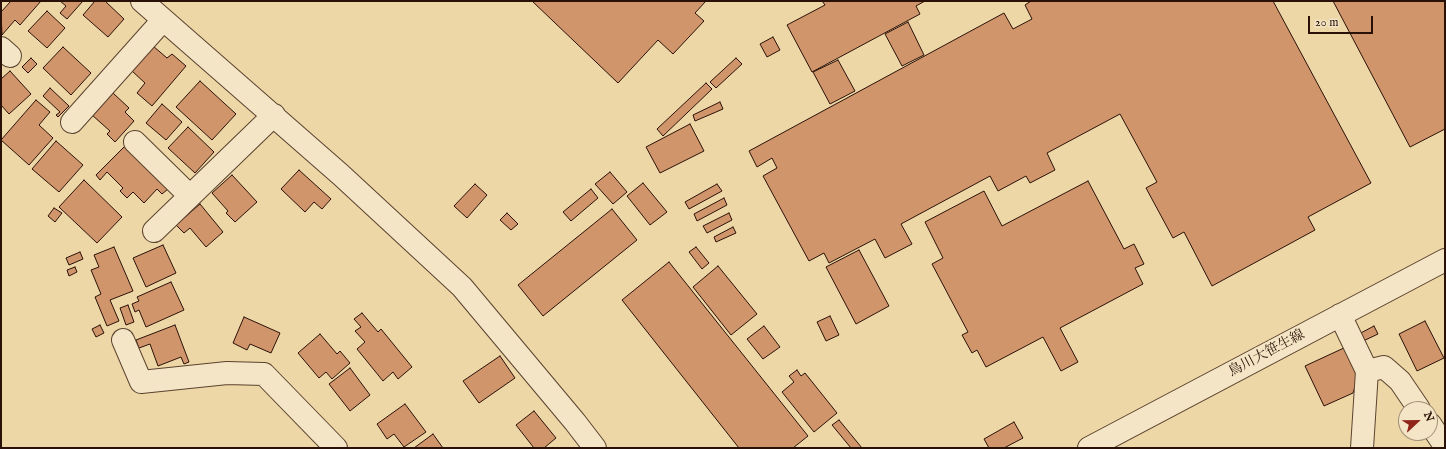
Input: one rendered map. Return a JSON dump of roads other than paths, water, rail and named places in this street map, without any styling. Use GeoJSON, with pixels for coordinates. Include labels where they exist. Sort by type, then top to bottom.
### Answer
{"type":"FeatureCollection","features":[{"type":"Feature","properties":{"kind":"street"},"geometry":{"type":"LineString","coordinates":[[142,1],[274,115],[462,287],[596,448]]}},
{"type":"Feature","properties":{"kind":"street"},"geometry":{"type":"LineString","coordinates":[[72,122],[163,20]]}},
{"type":"Feature","properties":{"kind":"street"},"geometry":{"type":"LineString","coordinates":[[154,232],[274,115]]}},
{"type":"Feature","properties":{"kind":"street"},"geometry":{"type":"LineString","coordinates":[[135,142],[190,196]]}},
{"type":"Feature","properties":{"kind":"street","name":"鳥川大笹生線"},"geometry":{"type":"LineString","coordinates":[[1089,448],[1445,260]]}},
{"type":"Feature","properties":{"kind":"street"},"geometry":{"type":"LineString","coordinates":[[1340,315],[1367,370],[1362,448]]}},
{"type":"Feature","properties":{"kind":"street"},"geometry":{"type":"LineString","coordinates":[[123,340],[141,382],[227,373],[264,374],[336,448]]}},
{"type":"Feature","properties":{"kind":"street"},"geometry":{"type":"LineString","coordinates":[[1367,370],[1384,367],[1400,381],[1414,401]]}},
{"type":"Feature","properties":{"kind":"street"},"geometry":{"type":"LineString","coordinates":[[1438,436],[1445,446]]}}]}
